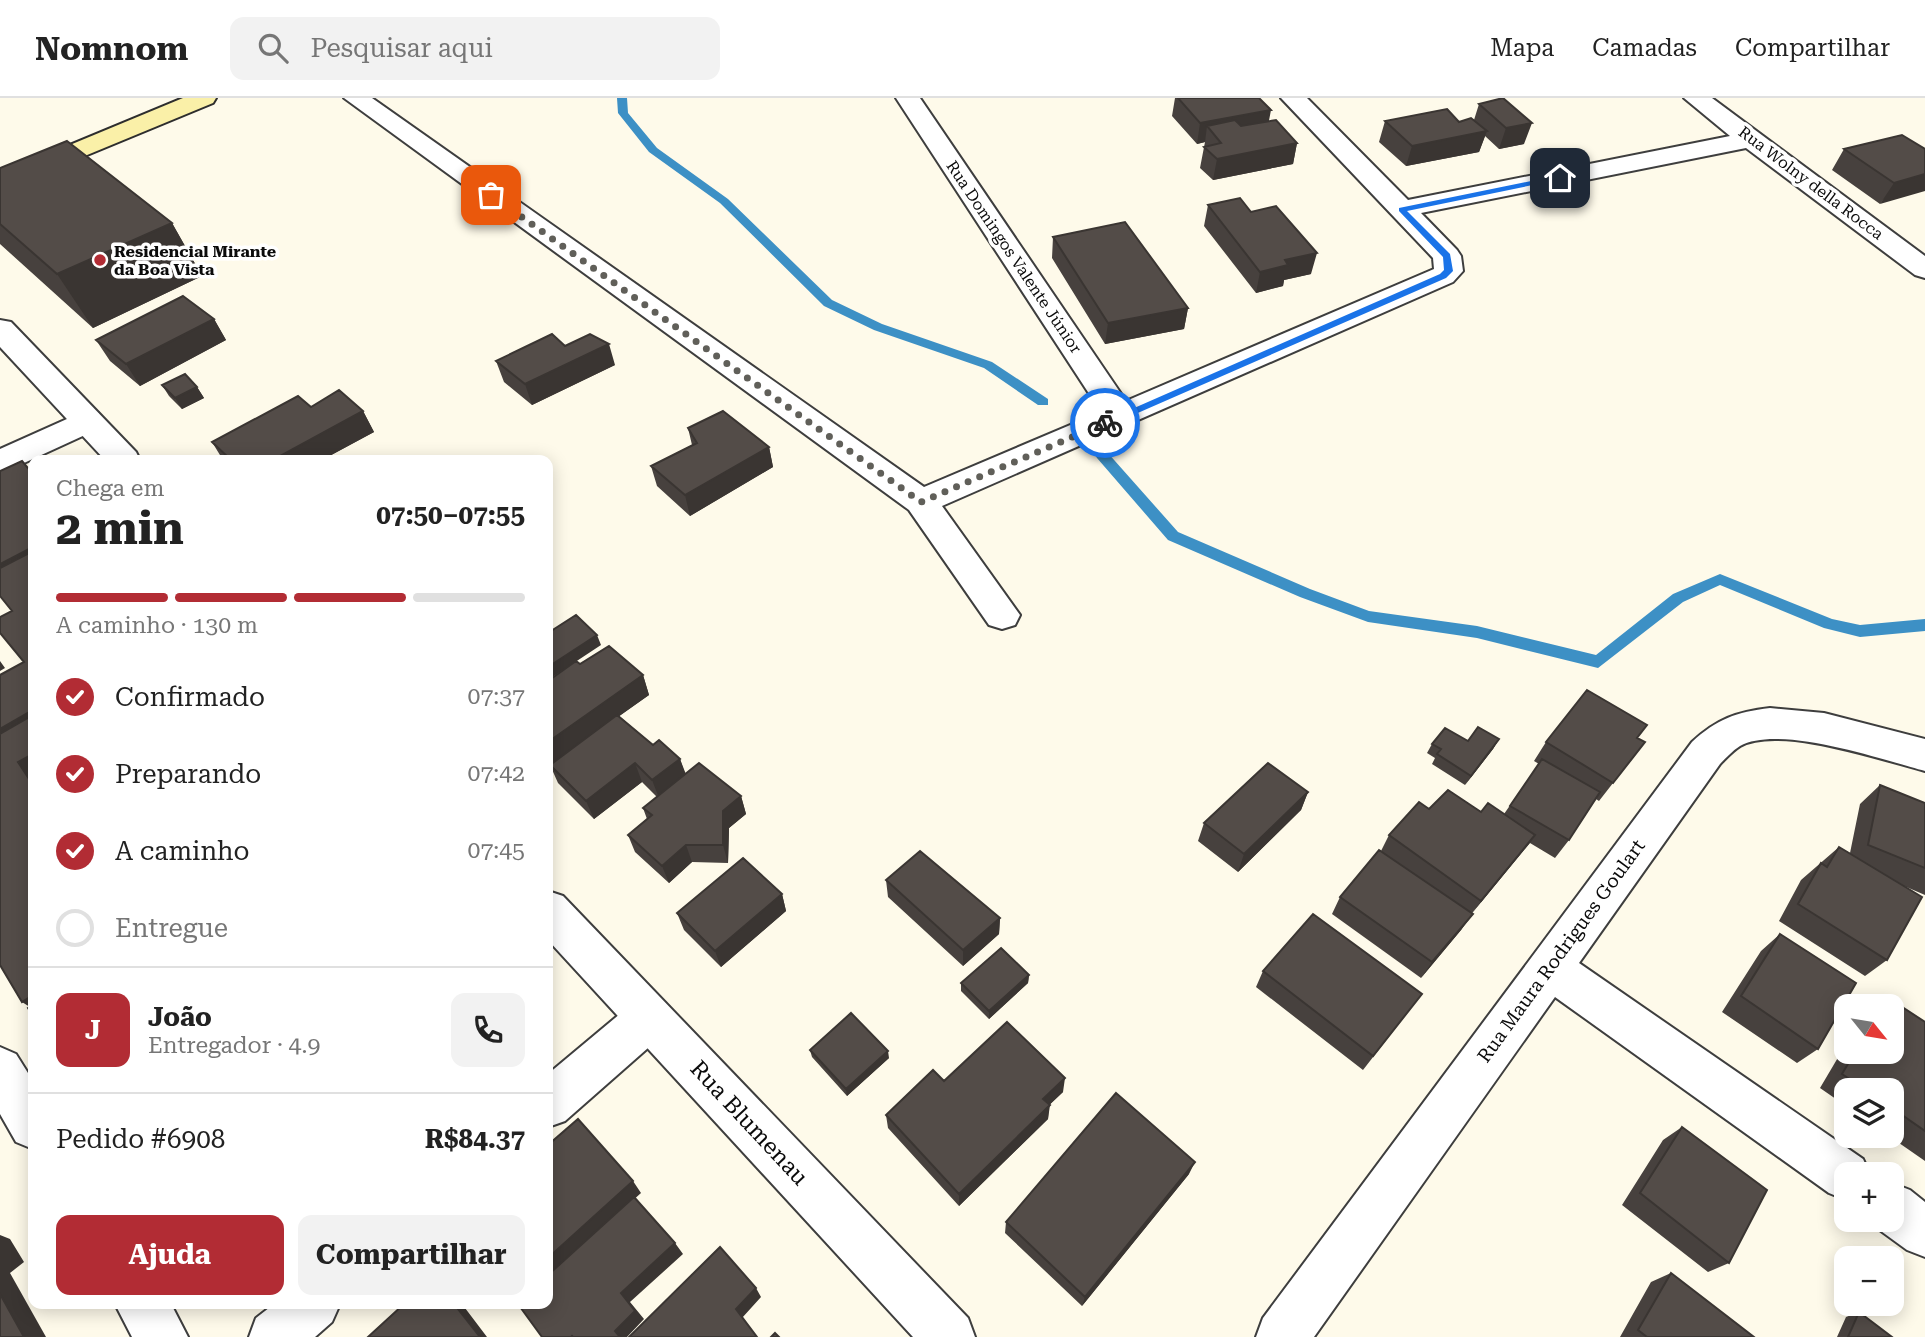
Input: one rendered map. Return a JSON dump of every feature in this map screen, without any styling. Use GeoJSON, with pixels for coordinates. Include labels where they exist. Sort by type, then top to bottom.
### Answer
{"type":"FeatureCollection","features":[{"type":"Feature","properties":{"kind":"main road"},"geometry":{"type":"LineString","coordinates":[[0,183],[204,98]]}},
{"type":"Feature","properties":{"kind":"street"},"geometry":{"type":"LineString","coordinates":[[356,98],[921,502],[1002,615]]}},
{"type":"Feature","properties":{"kind":"street","name":"Rua Domingos Valente Júnior"},"geometry":{"type":"LineString","coordinates":[[908,98],[1120,416]]}},
{"type":"Feature","properties":{"kind":"street"},"geometry":{"type":"LineString","coordinates":[[921,502],[1443,276],[1449,271],[1447,256],[1293,98]]}},
{"type":"Feature","properties":{"kind":"street","name":"Rua Wolny della Rocca"},"geometry":{"type":"LineString","coordinates":[[1696,98],[1925,269]]}},
{"type":"Feature","properties":{"kind":"street"},"geometry":{"type":"LineString","coordinates":[[1402,209],[1751,139]]}},
{"type":"Feature","properties":{"kind":"street"},"geometry":{"type":"LineString","coordinates":[[0,329],[119,455]]}},
{"type":"Feature","properties":{"kind":"street"},"geometry":{"type":"LineString","coordinates":[[0,463],[87,421]]}},
{"type":"Feature","properties":{"kind":"street","name":"Rua Maura Rodrigues Goulart"},"geometry":{"type":"LineString","coordinates":[[1282,1337],[1706,753],[1726,735],[1749,726],[1787,724],[1831,731],[1925,755]]}},
{"type":"Feature","properties":{"kind":"street","name":"Rua Blumenau"},"geometry":{"type":"LineString","coordinates":[[553,915],[949,1337]]}},
{"type":"Feature","properties":{"kind":"street"},"geometry":{"type":"LineString","coordinates":[[1549,967],[1834,1168]]}},
{"type":"Feature","properties":{"kind":"street"},"geometry":{"type":"LineString","coordinates":[[553,1100],[649,1018]]}},
{"type":"Feature","properties":{"kind":"street"},"geometry":{"type":"LineString","coordinates":[[0,1070],[28,1117]]}},
{"type":"Feature","properties":{"kind":"street"},"geometry":{"type":"LineString","coordinates":[[1904,1217],[1925,1232]]}},
{"type":"Feature","properties":{"kind":"street"},"geometry":{"type":"LineString","coordinates":[[145,1309],[162,1337]]}},
{"type":"Feature","properties":{"kind":"street"},"geometry":{"type":"LineString","coordinates":[[275,1337],[308,1309]]}},
{"type":"Feature","properties":{"kind":"building"},"geometry":{"type":"Polygon","coordinates":[[[1178,98],[1259,98],[1271,110],[1200,123],[1178,98]]]}},
{"type":"Feature","properties":{"kind":"building"},"geometry":{"type":"Polygon","coordinates":[[[1503,98],[1532,123],[1506,128],[1479,104],[1503,98]]]}},
{"type":"Feature","properties":{"kind":"building"},"geometry":{"type":"Polygon","coordinates":[[[1447,109],[1459,122],[1471,118],[1487,131],[1412,146],[1385,121],[1447,109]]]}},
{"type":"Feature","properties":{"kind":"building"},"geometry":{"type":"Polygon","coordinates":[[[1235,120],[1241,126],[1276,120],[1297,143],[1217,159],[1204,147],[1221,143],[1207,126],[1235,120]]]}},
{"type":"Feature","properties":{"kind":"building"},"geometry":{"type":"Polygon","coordinates":[[[1902,135],[1925,149],[1925,174],[1894,183],[1844,149],[1902,135]]]}},
{"type":"Feature","properties":{"kind":"building"},"geometry":{"type":"Polygon","coordinates":[[[67,141],[172,223],[57,274],[0,224],[0,168],[67,141]]]}},
{"type":"Feature","properties":{"kind":"building"},"geometry":{"type":"Polygon","coordinates":[[[1240,198],[1251,212],[1276,206],[1317,253],[1285,260],[1288,265],[1260,272],[1208,205],[1240,198]]]}},
{"type":"Feature","properties":{"kind":"building"},"geometry":{"type":"Polygon","coordinates":[[[1125,222],[1188,308],[1108,323],[1053,237],[1125,222]]]}},
{"type":"Feature","properties":{"kind":"building"},"geometry":{"type":"Polygon","coordinates":[[[183,296],[214,319],[126,364],[96,340],[183,296]]]}},
{"type":"Feature","properties":{"kind":"building"},"geometry":{"type":"Polygon","coordinates":[[[552,334],[565,346],[590,334],[609,344],[525,384],[496,361],[552,334]]]}},
{"type":"Feature","properties":{"kind":"building"},"geometry":{"type":"Polygon","coordinates":[[[185,374],[197,387],[175,398],[162,385],[185,374]]]}},
{"type":"Feature","properties":{"kind":"building"},"geometry":{"type":"Polygon","coordinates":[[[339,390],[363,411],[282,455],[226,455],[212,442],[298,396],[311,407],[339,390]]]}},
{"type":"Feature","properties":{"kind":"building"},"geometry":{"type":"Polygon","coordinates":[[[723,411],[769,447],[685,495],[651,466],[697,443],[688,428],[723,411]]]}},
{"type":"Feature","properties":{"kind":"building"},"geometry":{"type":"Polygon","coordinates":[[[22,461],[28,468],[28,550],[0,564],[0,471],[22,461]]]}},
{"type":"Feature","properties":{"kind":"building"},"geometry":{"type":"Polygon","coordinates":[[[28,554],[28,713],[0,729],[0,675],[24,662],[0,633],[0,617],[12,611],[0,596],[0,568],[28,554]]]}},
{"type":"Feature","properties":{"kind":"building"},"geometry":{"type":"Polygon","coordinates":[[[576,615],[597,635],[553,664],[553,630],[576,615]]]}},
{"type":"Feature","properties":{"kind":"building"},"geometry":{"type":"Polygon","coordinates":[[[609,646],[643,675],[553,738],[553,677],[576,661],[580,664],[609,646]]]}},
{"type":"Feature","properties":{"kind":"building"},"geometry":{"type":"Polygon","coordinates":[[[1587,690],[1647,725],[1637,738],[1645,742],[1613,783],[1546,742],[1587,690]]]}},
{"type":"Feature","properties":{"kind":"building"},"geometry":{"type":"Polygon","coordinates":[[[617,715],[653,745],[659,740],[680,759],[652,780],[635,763],[586,801],[553,768],[553,763],[617,715]]]}},
{"type":"Feature","properties":{"kind":"building"},"geometry":{"type":"Polygon","coordinates":[[[28,718],[28,757],[18,762],[28,777],[28,998],[22,1002],[0,965],[0,734],[28,718]]]}},
{"type":"Feature","properties":{"kind":"building"},"geometry":{"type":"Polygon","coordinates":[[[1478,727],[1499,739],[1471,776],[1437,754],[1441,749],[1432,744],[1445,728],[1468,741],[1478,727]]]}},
{"type":"Feature","properties":{"kind":"building"},"geometry":{"type":"Polygon","coordinates":[[[1542,759],[1600,792],[1569,840],[1510,806],[1542,759]]]}},
{"type":"Feature","properties":{"kind":"building"},"geometry":{"type":"Polygon","coordinates":[[[699,763],[741,796],[723,811],[723,845],[686,845],[662,866],[628,835],[652,815],[643,808],[699,763]]]}},
{"type":"Feature","properties":{"kind":"building"},"geometry":{"type":"Polygon","coordinates":[[[1268,763],[1308,792],[1244,854],[1204,823],[1268,763]]]}},
{"type":"Feature","properties":{"kind":"building"},"geometry":{"type":"Polygon","coordinates":[[[1880,785],[1925,803],[1925,868],[1868,845],[1880,785]]]}},
{"type":"Feature","properties":{"kind":"building"},"geometry":{"type":"Polygon","coordinates":[[[1448,790],[1481,812],[1488,803],[1535,835],[1481,901],[1389,835],[1419,802],[1429,809],[1448,790]]]}},
{"type":"Feature","properties":{"kind":"building"},"geometry":{"type":"Polygon","coordinates":[[[1839,847],[1922,897],[1887,960],[1798,904],[1821,863],[1827,867],[1839,847]]]}},
{"type":"Feature","properties":{"kind":"building"},"geometry":{"type":"Polygon","coordinates":[[[1379,850],[1473,914],[1432,962],[1340,897],[1379,850]]]}},
{"type":"Feature","properties":{"kind":"building"},"geometry":{"type":"Polygon","coordinates":[[[920,851],[1000,918],[963,950],[886,880],[920,851]]]}},
{"type":"Feature","properties":{"kind":"building"},"geometry":{"type":"Polygon","coordinates":[[[743,858],[782,894],[715,951],[677,913],[743,858]]]}},
{"type":"Feature","properties":{"kind":"building"},"geometry":{"type":"Polygon","coordinates":[[[1313,914],[1422,994],[1373,1056],[1263,971],[1313,914]]]}},
{"type":"Feature","properties":{"kind":"building"},"geometry":{"type":"Polygon","coordinates":[[[1780,934],[1856,983],[1850,994],[1834,994],[1834,1021],[1818,1049],[1741,996],[1780,934]]]}},
{"type":"Feature","properties":{"kind":"building"},"geometry":{"type":"Polygon","coordinates":[[[1001,948],[1029,975],[989,1011],[961,983],[1001,948]]]}},
{"type":"Feature","properties":{"kind":"building"},"geometry":{"type":"Polygon","coordinates":[[[1904,1008],[1925,1022],[1925,1131],[1904,1116],[1904,1078],[1848,1078],[1842,1074],[1848,1064],[1904,1064],[1904,1008]]]}},
{"type":"Feature","properties":{"kind":"building"},"geometry":{"type":"Polygon","coordinates":[[[851,1013],[888,1051],[846,1089],[810,1050],[851,1013]]]}},
{"type":"Feature","properties":{"kind":"building"},"geometry":{"type":"Polygon","coordinates":[[[1007,1022],[1065,1078],[1043,1099],[1050,1105],[959,1194],[886,1115],[933,1070],[944,1081],[1007,1022]]]}},
{"type":"Feature","properties":{"kind":"building"},"geometry":{"type":"Polygon","coordinates":[[[1116,1093],[1195,1162],[1085,1297],[1006,1222],[1116,1093]]]}},
{"type":"Feature","properties":{"kind":"building"},"geometry":{"type":"Polygon","coordinates":[[[578,1119],[633,1181],[553,1253],[553,1141],[578,1119]]]}},
{"type":"Feature","properties":{"kind":"building"},"geometry":{"type":"Polygon","coordinates":[[[1682,1127],[1767,1190],[1729,1263],[1640,1193],[1682,1127]]]}},
{"type":"Feature","properties":{"kind":"building"},"geometry":{"type":"Polygon","coordinates":[[[634,1197],[675,1243],[621,1293],[635,1311],[615,1331],[620,1337],[542,1337],[522,1309],[553,1309],[553,1270],[634,1197]]]}},
{"type":"Feature","properties":{"kind":"building"},"geometry":{"type":"Polygon","coordinates":[[[720,1247],[756,1288],[736,1309],[757,1337],[629,1337],[720,1247]]]}},
{"type":"Feature","properties":{"kind":"building"},"geometry":{"type":"Polygon","coordinates":[[[1671,1273],[1754,1337],[1647,1337],[1638,1330],[1671,1273]]]}},
{"type":"Feature","properties":{"kind":"building"},"geometry":{"type":"Polygon","coordinates":[[[0,1294],[24,1337],[0,1337],[0,1294]]]}},
{"type":"Feature","properties":{"kind":"building"},"geometry":{"type":"Polygon","coordinates":[[[399,1309],[458,1309],[480,1337],[368,1337],[399,1309]]]}},
{"type":"Feature","properties":{"kind":"building"},"geometry":{"type":"Polygon","coordinates":[[[1857,1316],[1864,1316],[1892,1337],[1848,1337],[1857,1316]]]}},
{"type":"Feature","properties":{"kind":"waterway"},"geometry":{"type":"LineString","coordinates":[[622,98],[623,113],[653,150],[724,201],[828,303],[878,327],[988,365],[1043,402]]}},
{"type":"Feature","properties":{"kind":"waterway"},"geometry":{"type":"LineString","coordinates":[[1102,455],[1173,536],[1305,593],[1368,616],[1477,632],[1598,662],[1678,598],[1720,579],[1829,624],[1860,631],[1925,625]]}},
{"type":"Feature","properties":{"kind":"way so far"},"geometry":{"type":"LineString","coordinates":[[491,195],[921,502],[1105,423]]}},
{"type":"Feature","properties":{"kind":"place","name":"Residencial Mirante da Boa Vista"},"geometry":{"type":"Point","coordinates":[100,260]}},
{"type":"Feature","properties":{"kind":"route"},"geometry":{"type":"LineString","coordinates":[[1105,423],[1443,276],[1449,271],[1447,256],[1402,209],[1560,178]]}}]}
